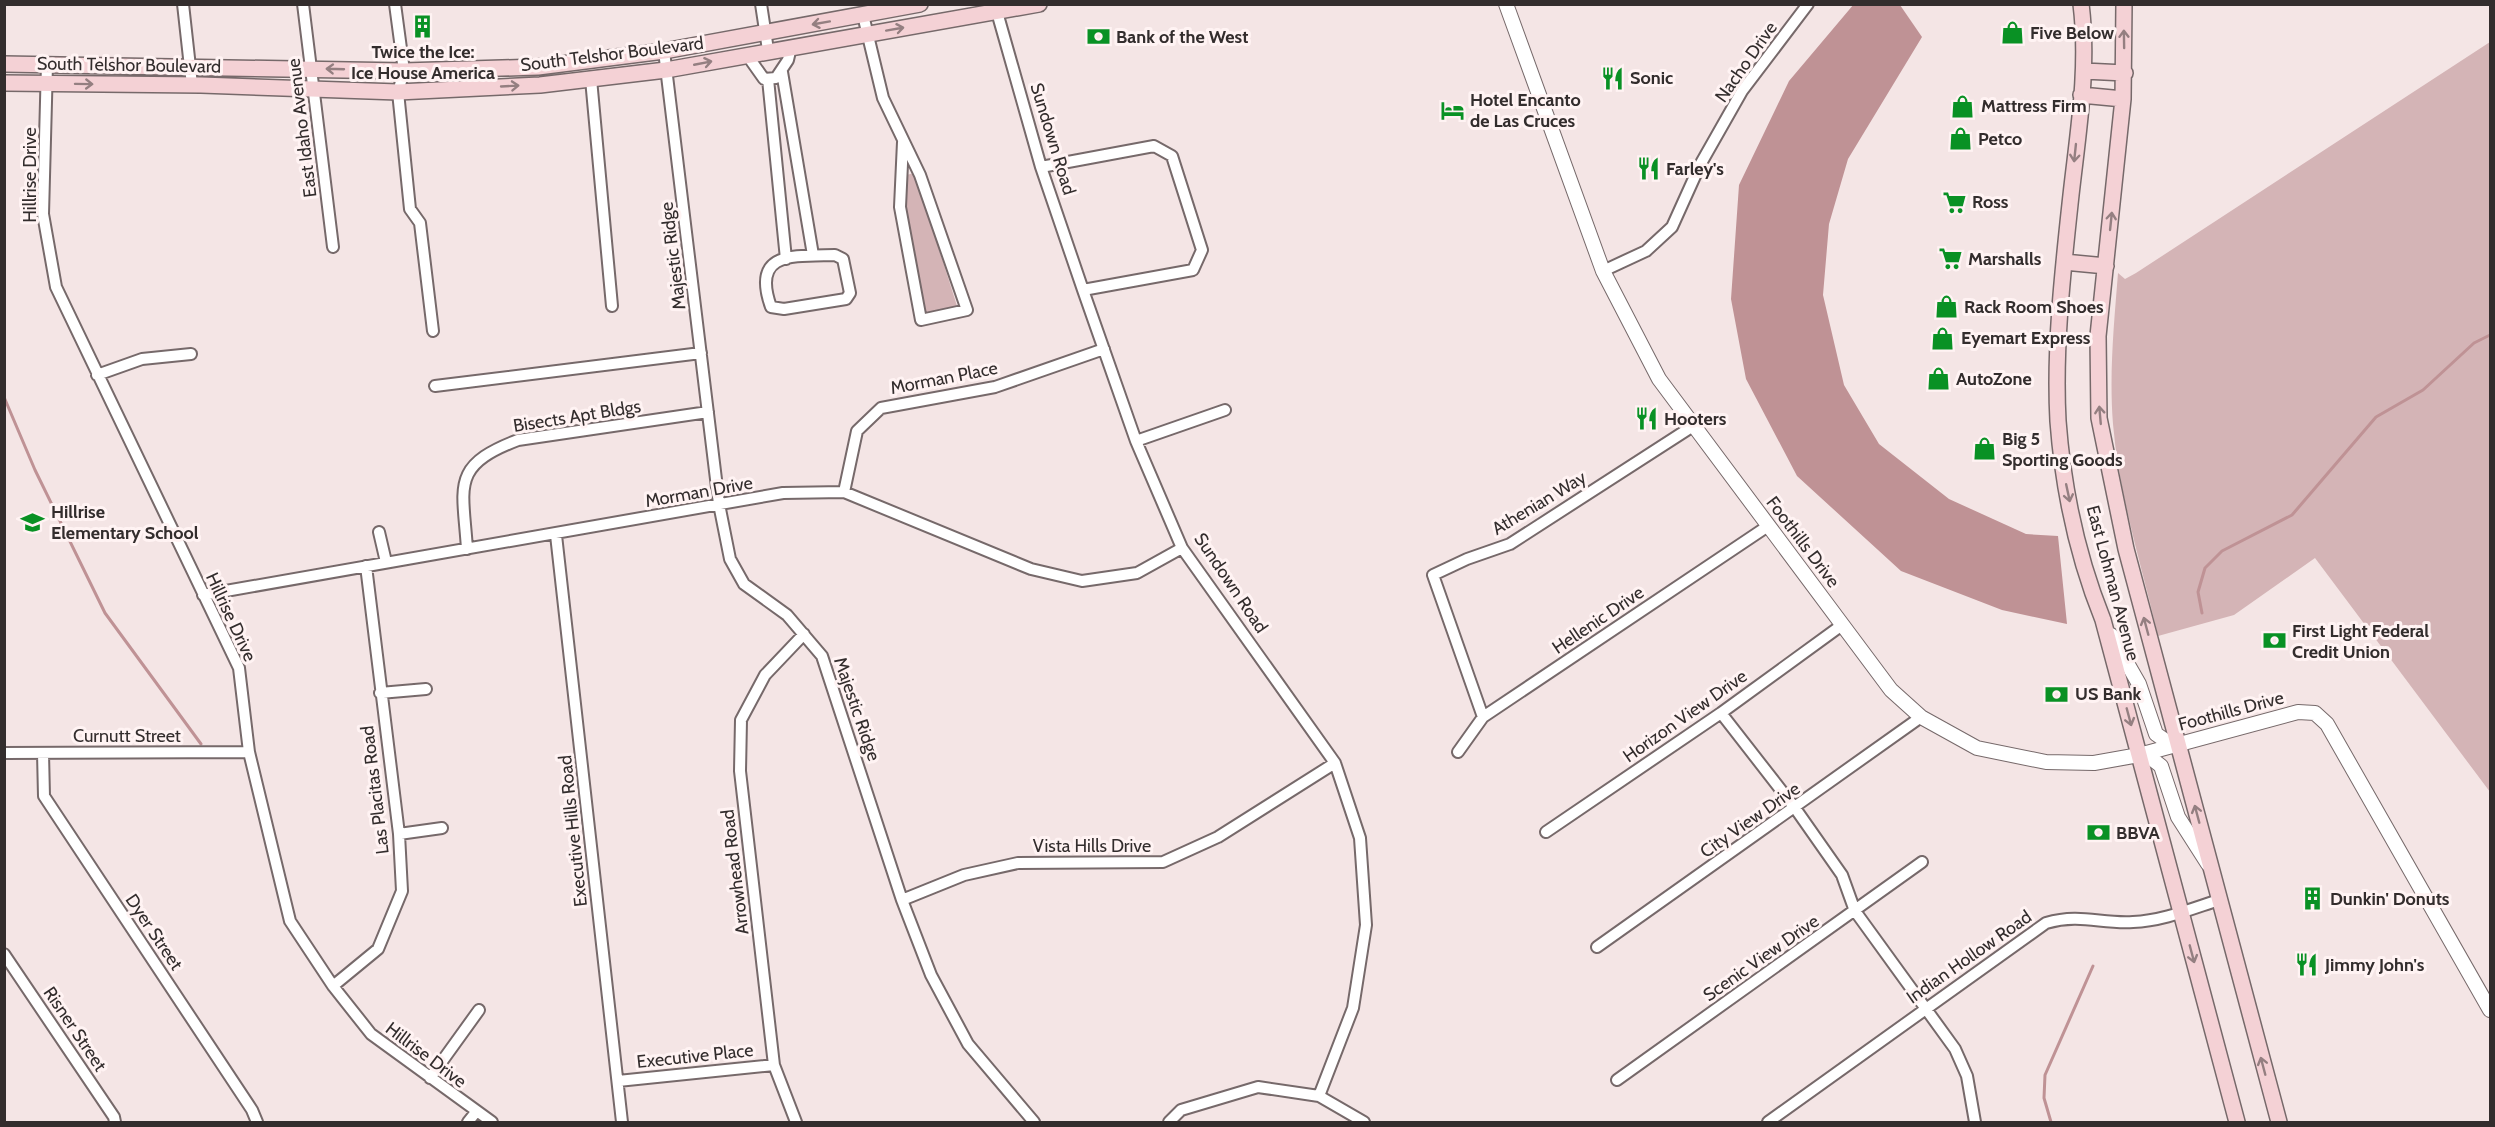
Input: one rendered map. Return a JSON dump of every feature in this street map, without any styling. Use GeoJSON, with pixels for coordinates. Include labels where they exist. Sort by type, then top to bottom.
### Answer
{"type":"FeatureCollection","features":[{"type":"Feature","properties":{"kind":"main road","name":"South Telshor Boulevard"},"geometry":{"type":"LineString","coordinates":[[4,64],[311,68],[404,72],[538,67],[664,51],[920,4]]}},
{"type":"Feature","properties":{"kind":"main road","name":"South Telshor Boulevard"},"geometry":{"type":"LineString","coordinates":[[4,83],[192,85],[398,92],[540,85],[666,70],[866,34],[995,7],[1039,4]]}},
{"type":"Feature","properties":{"kind":"main road","name":"East Lohman Avenue"},"geometry":{"type":"LineString","coordinates":[[2081,4],[2084,72],[2061,296],[2058,421],[2066,483],[2090,587],[2103,620],[2237,1122]]}},
{"type":"Feature","properties":{"kind":"main road","name":"East Lohman Avenue"},"geometry":{"type":"LineString","coordinates":[[2124,4],[2123,99],[2098,336],[2099,418],[2126,549],[2279,1122]]}},
{"type":"Feature","properties":{"kind":"main road"},"geometry":{"type":"LineString","coordinates":[[2084,72],[2125,73]]}},
{"type":"Feature","properties":{"kind":"main road"},"geometry":{"type":"LineString","coordinates":[[2081,95],[2123,99]]}},
{"type":"Feature","properties":{"kind":"main road"},"geometry":{"type":"LineString","coordinates":[[2064,262],[2106,266]]}},
{"type":"Feature","properties":{"kind":"street"},"geometry":{"type":"LineString","coordinates":[[183,4],[192,85]]}},
{"type":"Feature","properties":{"kind":"street","name":"East Idaho Avenue"},"geometry":{"type":"LineString","coordinates":[[303,4],[333,247]]}},
{"type":"Feature","properties":{"kind":"street"},"geometry":{"type":"LineString","coordinates":[[395,4],[404,72],[398,92],[411,209],[420,223],[433,331]]}},
{"type":"Feature","properties":{"kind":"street"},"geometry":{"type":"LineString","coordinates":[[760,4],[768,50]]}},
{"type":"Feature","properties":{"kind":"street","name":"Foothills Drive"},"geometry":{"type":"LineString","coordinates":[[1506,4],[1603,272],[1659,379],[1891,690],[1921,717],[1977,748],[2046,762],[2094,762],[2139,755],[2178,743],[2317,709],[2490,1010]]}},
{"type":"Feature","properties":{"kind":"street","name":"Nacho Drive"},"geometry":{"type":"LineString","coordinates":[[1603,272],[1646,251],[1672,227],[1700,165],[1742,91],[1808,4]]}},
{"type":"Feature","properties":{"kind":"street","name":"Sundown Road"},"geometry":{"type":"LineString","coordinates":[[995,7],[1041,167],[1083,290],[1136,441],[1182,548],[1335,763],[1360,838],[1366,925],[1353,1008],[1319,1096]]}},
{"type":"Feature","properties":{"kind":"street"},"geometry":{"type":"LineString","coordinates":[[863,15],[883,98],[920,175],[967,310],[921,320],[900,207],[903,142]]}},
{"type":"Feature","properties":{"kind":"street"},"geometry":{"type":"LineString","coordinates":[[768,79],[776,78],[782,72],[790,47]]}},
{"type":"Feature","properties":{"kind":"street","name":"Majestic Ridge"},"geometry":{"type":"LineString","coordinates":[[664,51],[719,504],[730,559],[744,584],[787,615],[822,656],[832,680],[902,900],[931,975],[968,1044],[1034,1122]]}},
{"type":"Feature","properties":{"kind":"street"},"geometry":{"type":"LineString","coordinates":[[747,55],[755,68],[768,79],[786,259]]}},
{"type":"Feature","properties":{"kind":"street","name":"Hillrise Drive"},"geometry":{"type":"LineString","coordinates":[[47,64],[44,214],[56,287],[239,668],[249,752],[290,921],[333,986],[370,1034],[492,1122]]}},
{"type":"Feature","properties":{"kind":"street"},"geometry":{"type":"LineString","coordinates":[[782,72],[813,255]]}},
{"type":"Feature","properties":{"kind":"street"},"geometry":{"type":"LineString","coordinates":[[591,79],[612,306]]}},
{"type":"Feature","properties":{"kind":"street"},"geometry":{"type":"LineString","coordinates":[[1041,167],[1154,146],[1172,156],[1202,250],[1193,270],[1083,290]]}},
{"type":"Feature","properties":{"kind":"street"},"geometry":{"type":"LineString","coordinates":[[813,255],[835,255],[843,259],[850,293],[846,299],[784,309],[771,307],[764,286],[768,268],[777,261],[813,255]]}},
{"type":"Feature","properties":{"kind":"street","name":"Morman Place"},"geometry":{"type":"LineString","coordinates":[[844,492],[857,431],[881,408],[995,387],[1104,349]]}},
{"type":"Feature","properties":{"kind":"street"},"geometry":{"type":"LineString","coordinates":[[435,386],[701,353]]}},
{"type":"Feature","properties":{"kind":"street"},"geometry":{"type":"LineString","coordinates":[[97,375],[142,359],[191,354]]}},
{"type":"Feature","properties":{"kind":"street"},"geometry":{"type":"LineString","coordinates":[[1136,441],[1225,410]]}},
{"type":"Feature","properties":{"kind":"street","name":"Bisects Apt Bldgs"},"geometry":{"type":"LineString","coordinates":[[467,549],[463,490],[465,474],[473,465],[499,447],[518,440],[708,412]]}},
{"type":"Feature","properties":{"kind":"street","name":"Athenian Way"},"geometry":{"type":"LineString","coordinates":[[1483,717],[1432,574],[1510,544],[1693,426]]}},
{"type":"Feature","properties":{"kind":"street","name":"Morman Drive"},"geometry":{"type":"LineString","coordinates":[[203,595],[386,562],[556,535],[783,493],[844,492],[1031,569],[1082,581],[1137,573],[1182,548]]}},
{"type":"Feature","properties":{"kind":"street","name":"Hellenic Drive"},"geometry":{"type":"LineString","coordinates":[[1458,752],[1483,717],[1768,526]]}},
{"type":"Feature","properties":{"kind":"street"},"geometry":{"type":"LineString","coordinates":[[379,532],[386,562]]}},
{"type":"Feature","properties":{"kind":"street","name":"Executive Hills Road"},"geometry":{"type":"LineString","coordinates":[[556,535],[622,1122]]}},
{"type":"Feature","properties":{"kind":"street","name":"Las Placitas Road"},"geometry":{"type":"LineString","coordinates":[[333,986],[378,949],[402,891],[399,834],[366,566]]}},
{"type":"Feature","properties":{"kind":"street"},"geometry":{"type":"LineString","coordinates":[[2103,620],[2139,684],[2156,734],[2166,741],[2178,743]]}},
{"type":"Feature","properties":{"kind":"street","name":"Horizon View Drive"},"geometry":{"type":"LineString","coordinates":[[1546,832],[1721,712],[1842,625]]}},
{"type":"Feature","properties":{"kind":"street","name":"Arrowhead Road"},"geometry":{"type":"LineString","coordinates":[[796,1122],[774,1065],[740,771],[741,720],[765,675],[804,634]]}},
{"type":"Feature","properties":{"kind":"street"},"geometry":{"type":"LineString","coordinates":[[380,693],[426,689]]}},
{"type":"Feature","properties":{"kind":"street"},"geometry":{"type":"LineString","coordinates":[[1721,712],[1796,808],[1842,875],[1856,911],[1962,1062],[1969,1084],[1975,1122]]}},
{"type":"Feature","properties":{"kind":"street","name":"City View Drive"},"geometry":{"type":"LineString","coordinates":[[1597,947],[1796,808],[1921,717]]}},
{"type":"Feature","properties":{"kind":"street","name":"Curnutt Street"},"geometry":{"type":"LineString","coordinates":[[4,753],[249,752]]}},
{"type":"Feature","properties":{"kind":"street","name":"Dyer Street"},"geometry":{"type":"LineString","coordinates":[[43,753],[44,796],[252,1110],[257,1122]]}},
{"type":"Feature","properties":{"kind":"street"},"geometry":{"type":"LineString","coordinates":[[2139,755],[2152,759],[2161,766],[2178,817],[2212,871]]}},
{"type":"Feature","properties":{"kind":"street","name":"Vista Hills Drive"},"geometry":{"type":"LineString","coordinates":[[902,900],[964,875],[1018,863],[1163,862],[1218,837],[1335,763]]}},
{"type":"Feature","properties":{"kind":"street"},"geometry":{"type":"LineString","coordinates":[[399,834],[442,828]]}},
{"type":"Feature","properties":{"kind":"street","name":"Scenic View Drive"},"geometry":{"type":"LineString","coordinates":[[1617,1080],[1922,862]]}},
{"type":"Feature","properties":{"kind":"street","name":"Indian Hollow Road"},"geometry":{"type":"LineString","coordinates":[[1768,1122],[2046,923],[2077,917],[2137,922],[2181,913],[2219,900]]}},
{"type":"Feature","properties":{"kind":"street","name":"Risner Street"},"geometry":{"type":"LineString","coordinates":[[4,954],[114,1117],[115,1122]]}},
{"type":"Feature","properties":{"kind":"street"},"geometry":{"type":"LineString","coordinates":[[429,1078],[478,1010]]}},
{"type":"Feature","properties":{"kind":"street","name":"Executive Place"},"geometry":{"type":"LineString","coordinates":[[618,1081],[774,1065]]}},
{"type":"Feature","properties":{"kind":"street"},"geometry":{"type":"LineString","coordinates":[[1169,1122],[1181,1110],[1258,1087],[1319,1096],[1364,1122]]}},
{"type":"Feature","properties":{"kind":"street"},"geometry":{"type":"LineString","coordinates":[[468,1122],[476,1112]]}},
{"type":"Feature","properties":{"kind":"shaded area"},"geometry":{"type":"Polygon","coordinates":[[[1854,4],[1900,5],[1922,37],[1848,159],[1829,224],[1823,295],[1844,385],[1879,444],[1949,499],[2026,534],[2058,536],[2067,624],[2002,610],[1901,571],[1797,476],[1746,379],[1731,299],[1739,185],[1789,81],[1854,4]]]}},
{"type":"Feature","properties":{"kind":"shaded area"},"geometry":{"type":"Polygon","coordinates":[[[2490,42],[2490,792],[2315,558],[2234,615],[2158,636],[2120,478],[2113,424],[2112,349],[2118,273],[2125,279],[2136,273],[2490,42]]]}},
{"type":"Feature","properties":{"kind":"shaded area"},"geometry":{"type":"Polygon","coordinates":[[[915,173],[957,306],[923,314],[904,198],[906,175],[915,173]]]}},
{"type":"Feature","properties":{"kind":"waterway"},"geometry":{"type":"LineString","coordinates":[[2202,613],[2198,592],[2205,568],[2222,551],[2292,515],[2376,417],[2423,390],[2474,343],[2490,335]]}},
{"type":"Feature","properties":{"kind":"waterway"},"geometry":{"type":"LineString","coordinates":[[4,397],[35,470],[105,613],[201,744]]}},
{"type":"Feature","properties":{"kind":"waterway"},"geometry":{"type":"LineString","coordinates":[[2051,1122],[2044,1098],[2045,1075],[2093,966]]}},
{"type":"Feature","properties":{"kind":"place","name":"Twice the Ice: Ice House America"},"geometry":{"type":"Point","coordinates":[423,26]}},
{"type":"Feature","properties":{"kind":"place","name":"Five Below"},"geometry":{"type":"Point","coordinates":[2012,33]}},
{"type":"Feature","properties":{"kind":"place","name":"Bank of the West"},"geometry":{"type":"Point","coordinates":[1098,37]}},
{"type":"Feature","properties":{"kind":"place","name":"Sonic"},"geometry":{"type":"Point","coordinates":[1612,78]}},
{"type":"Feature","properties":{"kind":"place","name":"Mattress Firm"},"geometry":{"type":"Point","coordinates":[1963,106]}},
{"type":"Feature","properties":{"kind":"place","name":"Hotel Encanto de Las Cruces"},"geometry":{"type":"Point","coordinates":[1452,110]}},
{"type":"Feature","properties":{"kind":"place","name":"Petco"},"geometry":{"type":"Point","coordinates":[1960,139]}},
{"type":"Feature","properties":{"kind":"place","name":"Farley's"},"geometry":{"type":"Point","coordinates":[1648,169]}},
{"type":"Feature","properties":{"kind":"place","name":"Ross"},"geometry":{"type":"Point","coordinates":[1954,202]}},
{"type":"Feature","properties":{"kind":"place","name":"Marshalls"},"geometry":{"type":"Point","coordinates":[1950,259]}},
{"type":"Feature","properties":{"kind":"place","name":"Rack Room Shoes"},"geometry":{"type":"Point","coordinates":[1946,307]}},
{"type":"Feature","properties":{"kind":"place","name":"Eyemart Express"},"geometry":{"type":"Point","coordinates":[1943,338]}},
{"type":"Feature","properties":{"kind":"place","name":"AutoZone"},"geometry":{"type":"Point","coordinates":[1938,379]}},
{"type":"Feature","properties":{"kind":"place","name":"Hooters"},"geometry":{"type":"Point","coordinates":[1646,419]}},
{"type":"Feature","properties":{"kind":"place","name":"Big 5 Sporting Goods"},"geometry":{"type":"Point","coordinates":[1984,449]}},
{"type":"Feature","properties":{"kind":"place","name":"Hillrise Elementary School"},"geometry":{"type":"Point","coordinates":[33,522]}},
{"type":"Feature","properties":{"kind":"place","name":"First Light Federal Credit Union"},"geometry":{"type":"Point","coordinates":[2274,641]}},
{"type":"Feature","properties":{"kind":"place","name":"US Bank"},"geometry":{"type":"Point","coordinates":[2057,694]}},
{"type":"Feature","properties":{"kind":"place","name":"BBVA"},"geometry":{"type":"Point","coordinates":[2098,833]}},
{"type":"Feature","properties":{"kind":"place","name":"Dunkin' Donuts"},"geometry":{"type":"Point","coordinates":[2312,899]}},
{"type":"Feature","properties":{"kind":"place","name":"Jimmy John's"},"geometry":{"type":"Point","coordinates":[2307,965]}}]}
